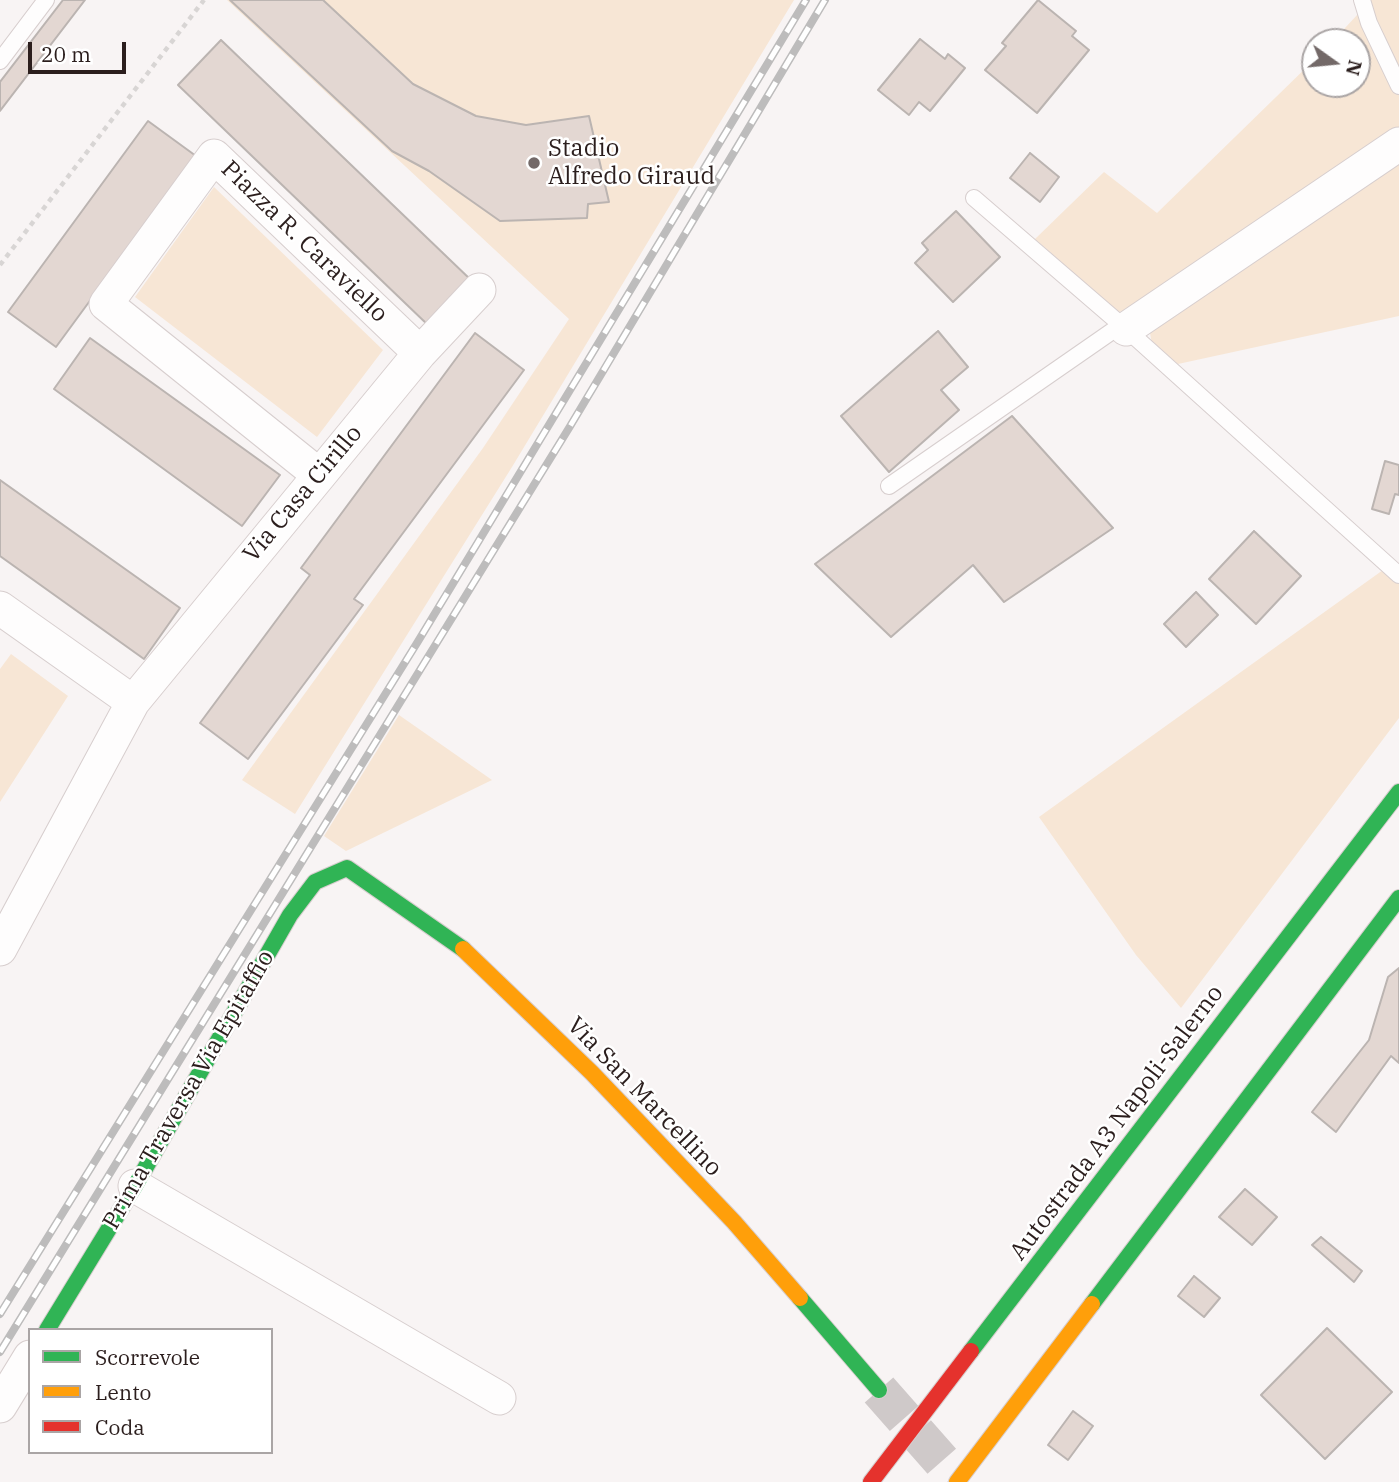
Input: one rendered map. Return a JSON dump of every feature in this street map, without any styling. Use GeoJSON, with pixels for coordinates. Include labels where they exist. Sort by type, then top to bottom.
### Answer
{"type":"FeatureCollection","features":[{"type":"Feature","properties":{"kind":"main road","name":"Autostrada A3 Napoli-Salerno"},"geometry":{"type":"LineString","coordinates":[[871,1482],[1399,792]]}},
{"type":"Feature","properties":{"kind":"main road","name":"Prima Traversa Via Epitaffio"},"geometry":{"type":"LineString","coordinates":[[48,1328],[135,1186],[290,915],[315,882],[347,868]]}},
{"type":"Feature","properties":{"kind":"main road","name":"Via San Marcellino"},"geometry":{"type":"LineString","coordinates":[[347,868],[453,940],[592,1073],[734,1222],[879,1391]]}},
{"type":"Feature","properties":{"kind":"main road"},"geometry":{"type":"LineString","coordinates":[[957,1482],[1399,898]]}},
{"type":"Feature","properties":{"kind":"street"},"geometry":{"type":"LineString","coordinates":[[1123,327],[1399,144]]}},
{"type":"Feature","properties":{"kind":"street","name":"Piazza R. Caraviello"},"geometry":{"type":"LineString","coordinates":[[319,475],[106,304],[214,156],[420,353]]}},
{"type":"Feature","properties":{"kind":"street","name":"Via Casa Cirillo"},"geometry":{"type":"LineString","coordinates":[[0,949],[133,702],[420,353],[479,290]]}},
{"type":"Feature","properties":{"kind":"street"},"geometry":{"type":"LineString","coordinates":[[4,621],[133,702]]}},
{"type":"Feature","properties":{"kind":"street"},"geometry":{"type":"LineString","coordinates":[[135,1186],[499,1398]]}},
{"type":"Feature","properties":{"kind":"street"},"geometry":{"type":"LineString","coordinates":[[0,1406],[28,1360]]}},
{"type":"Feature","properties":{"kind":"lane"},"geometry":{"type":"LineString","coordinates":[[0,61],[46,0]]}},
{"type":"Feature","properties":{"kind":"lane"},"geometry":{"type":"LineString","coordinates":[[1362,0],[1368,23],[1399,86]]}},
{"type":"Feature","properties":{"kind":"lane"},"geometry":{"type":"LineString","coordinates":[[974,198],[1123,327],[1399,575]]}},
{"type":"Feature","properties":{"kind":"lane"},"geometry":{"type":"LineString","coordinates":[[889,486],[1123,327]]}},
{"type":"Feature","properties":{"kind":"path"},"geometry":{"type":"LineString","coordinates":[[0,265],[204,0]]}},
{"type":"Feature","properties":{"kind":"shaded area","name":"Stadio Alfredo Giraud"},"geometry":{"type":"Polygon","coordinates":[[[227,0],[794,0],[512,467],[295,814],[242,780],[483,448],[569,319],[227,0]]]}},
{"type":"Feature","properties":{"kind":"shaded area"},"geometry":{"type":"Polygon","coordinates":[[[1371,0],[1399,0],[1399,132],[1142,308],[1118,312],[1035,239],[1104,172],[1157,213],[1301,73],[1301,98],[1371,98],[1371,28],[1345,28],[1371,0]]]}},
{"type":"Feature","properties":{"kind":"shaded area"},"geometry":{"type":"Polygon","coordinates":[[[1399,159],[1399,316],[1178,364],[1152,344],[1150,333],[1168,313],[1399,159]]]}},
{"type":"Feature","properties":{"kind":"shaded area"},"geometry":{"type":"Polygon","coordinates":[[[214,187],[383,350],[317,437],[135,297],[214,187]]]}},
{"type":"Feature","properties":{"kind":"shaded area"},"geometry":{"type":"Polygon","coordinates":[[[1383,570],[1399,575],[1399,718],[1181,1008],[1136,955],[1039,817],[1383,570]]]}},
{"type":"Feature","properties":{"kind":"shaded area"},"geometry":{"type":"Polygon","coordinates":[[[11,654],[68,696],[0,802],[0,669],[11,654]]]}},
{"type":"Feature","properties":{"kind":"shaded area"},"geometry":{"type":"Polygon","coordinates":[[[399,715],[492,780],[346,851],[324,836],[399,715]]]}},
{"type":"Feature","properties":{"kind":"building"},"geometry":{"type":"Polygon","coordinates":[[[63,0],[85,0],[0,111],[0,82],[63,0]]]}},
{"type":"Feature","properties":{"kind":"building"},"geometry":{"type":"Polygon","coordinates":[[[230,0],[323,0],[413,84],[476,116],[526,125],[589,116],[609,202],[588,204],[587,218],[500,221],[429,171],[392,151],[230,0]]]}},
{"type":"Feature","properties":{"kind":"building"},"geometry":{"type":"Polygon","coordinates":[[[1038,0],[1076,31],[1072,36],[1089,50],[1037,113],[985,70],[1006,46],[1002,43],[1038,0]]]}},
{"type":"Feature","properties":{"kind":"building"},"geometry":{"type":"Polygon","coordinates":[[[920,39],[945,59],[948,54],[965,68],[930,111],[919,102],[909,115],[878,90],[920,39]]]}},
{"type":"Feature","properties":{"kind":"building"},"geometry":{"type":"Polygon","coordinates":[[[221,40],[472,281],[429,326],[178,85],[221,40]]]}},
{"type":"Feature","properties":{"kind":"building"},"geometry":{"type":"Polygon","coordinates":[[[148,121],[196,156],[56,347],[8,312],[148,121]]]}},
{"type":"Feature","properties":{"kind":"building"},"geometry":{"type":"Polygon","coordinates":[[[1030,153],[1059,177],[1040,202],[1010,178],[1030,153]]]}},
{"type":"Feature","properties":{"kind":"building"},"geometry":{"type":"Polygon","coordinates":[[[956,211],[1000,257],[953,302],[915,263],[928,250],[922,243],[956,211]]]}},
{"type":"Feature","properties":{"kind":"building"},"geometry":{"type":"Polygon","coordinates":[[[938,331],[968,367],[941,390],[959,410],[889,472],[841,416],[938,331]]]}},
{"type":"Feature","properties":{"kind":"building"},"geometry":{"type":"Polygon","coordinates":[[[475,333],[524,370],[354,599],[363,605],[248,759],[200,723],[310,575],[301,568],[475,333]]]}},
{"type":"Feature","properties":{"kind":"building"},"geometry":{"type":"Polygon","coordinates":[[[90,338],[280,475],[242,526],[54,389],[90,338]]]}},
{"type":"Feature","properties":{"kind":"building"},"geometry":{"type":"Polygon","coordinates":[[[1012,416],[1113,528],[1004,602],[973,565],[891,637],[815,564],[1012,416]]]}},
{"type":"Feature","properties":{"kind":"building"},"geometry":{"type":"Polygon","coordinates":[[[1385,461],[1399,465],[1399,495],[1395,494],[1389,514],[1372,509],[1385,461]]]}},
{"type":"Feature","properties":{"kind":"building"},"geometry":{"type":"Polygon","coordinates":[[[0,480],[180,608],[144,659],[0,556],[0,480]]]}},
{"type":"Feature","properties":{"kind":"building"},"geometry":{"type":"Polygon","coordinates":[[[1254,531],[1301,576],[1256,624],[1209,579],[1254,531]]]}},
{"type":"Feature","properties":{"kind":"building"},"geometry":{"type":"Polygon","coordinates":[[[1196,592],[1218,615],[1186,647],[1164,624],[1196,592]]]}},
{"type":"Feature","properties":{"kind":"building"},"geometry":{"type":"Polygon","coordinates":[[[1399,968],[1399,1063],[1391,1056],[1336,1132],[1312,1112],[1369,1040],[1388,977],[1399,968]]]}},
{"type":"Feature","properties":{"kind":"building"},"geometry":{"type":"Polygon","coordinates":[[[1245,1189],[1277,1217],[1252,1245],[1219,1217],[1245,1189]]]}},
{"type":"Feature","properties":{"kind":"building"},"geometry":{"type":"Polygon","coordinates":[[[1321,1237],[1362,1271],[1354,1282],[1312,1245],[1321,1237]]]}},
{"type":"Feature","properties":{"kind":"building"},"geometry":{"type":"Polygon","coordinates":[[[1194,1276],[1220,1298],[1204,1317],[1178,1296],[1194,1276]]]}},
{"type":"Feature","properties":{"kind":"building"},"geometry":{"type":"Polygon","coordinates":[[[1327,1328],[1392,1392],[1325,1459],[1261,1395],[1327,1328]]]}},
{"type":"Feature","properties":{"kind":"building"},"geometry":{"type":"Polygon","coordinates":[[[1073,1411],[1093,1426],[1068,1460],[1048,1445],[1073,1411]]]}},
{"type":"Feature","properties":{"kind":"tunnel"},"geometry":{"type":"LineString","coordinates":[[879,1390],[960,1482]]}},
{"type":"Feature","properties":{"kind":"railway"},"geometry":{"type":"LineString","coordinates":[[0,1314],[417,643],[806,0]]}},
{"type":"Feature","properties":{"kind":"railway"},"geometry":{"type":"LineString","coordinates":[[0,1352],[569,428],[825,0]]}},
{"type":"Feature","properties":{"kind":"traffic: fast"},"geometry":{"type":"LineString","coordinates":[[971,1351],[1399,792]]}},
{"type":"Feature","properties":{"kind":"traffic: fast"},"geometry":{"type":"LineString","coordinates":[[48,1328],[135,1186],[290,915],[315,882],[347,868],[463,949]]}},
{"type":"Feature","properties":{"kind":"traffic: fast"},"geometry":{"type":"LineString","coordinates":[[1092,1304],[1399,898]]}},
{"type":"Feature","properties":{"kind":"traffic: fast"},"geometry":{"type":"LineString","coordinates":[[800,1298],[879,1390]]}},
{"type":"Feature","properties":{"kind":"traffic: slow"},"geometry":{"type":"LineString","coordinates":[[463,949],[592,1073],[734,1222],[800,1298]]}},
{"type":"Feature","properties":{"kind":"traffic: slow"},"geometry":{"type":"LineString","coordinates":[[957,1482],[1092,1304]]}},
{"type":"Feature","properties":{"kind":"traffic: jam"},"geometry":{"type":"LineString","coordinates":[[871,1482],[971,1351]]}},
{"type":"Feature","properties":{"kind":"place","name":"Stadio Alfredo Giraud"},"geometry":{"type":"Point","coordinates":[534,163]}}]}
